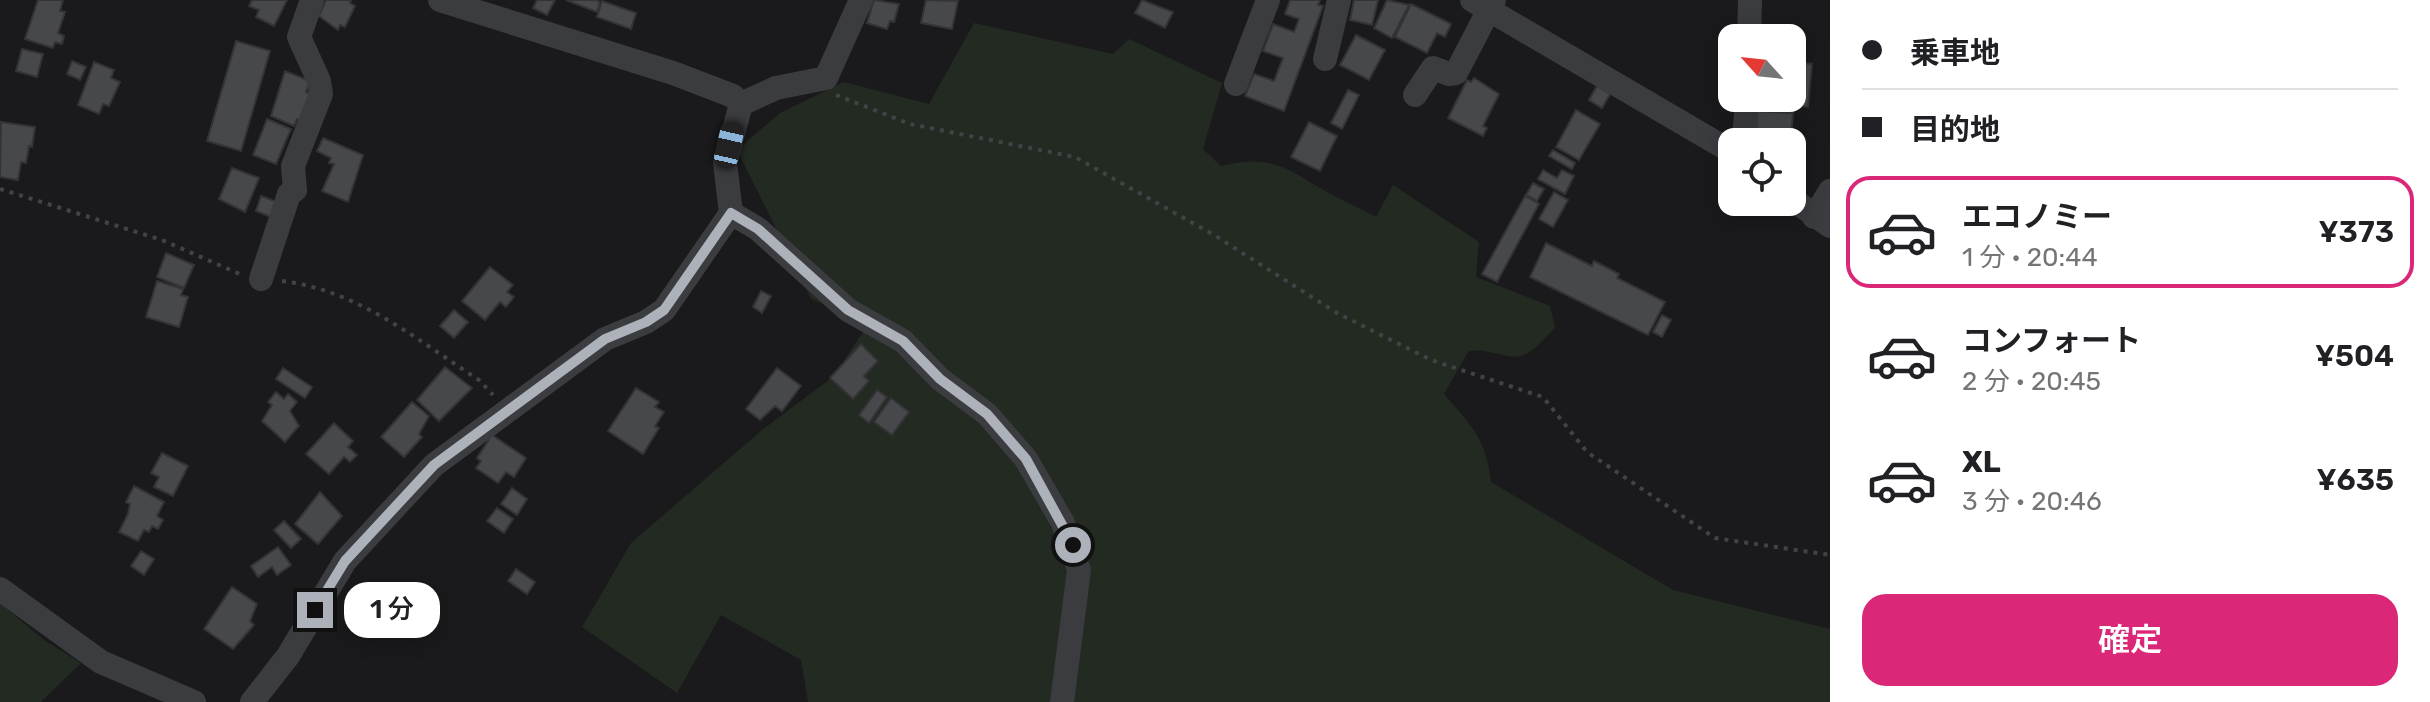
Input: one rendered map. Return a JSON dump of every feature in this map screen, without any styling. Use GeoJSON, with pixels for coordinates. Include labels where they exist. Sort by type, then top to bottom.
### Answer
{"type":"FeatureCollection","features":[{"type":"Feature","properties":{"kind":"street"},"geometry":{"type":"LineString","coordinates":[[261,279],[289,194],[295,190],[293,166],[321,94],[319,81],[299,37],[312,0]]}},
{"type":"Feature","properties":{"kind":"street"},"geometry":{"type":"LineString","coordinates":[[440,0],[673,73],[733,96],[741,104]]}},
{"type":"Feature","properties":{"kind":"street"},"geometry":{"type":"LineString","coordinates":[[741,104],[776,88],[826,78],[861,0]]}},
{"type":"Feature","properties":{"kind":"street"},"geometry":{"type":"LineString","coordinates":[[1236,84],[1268,0]]}},
{"type":"Feature","properties":{"kind":"street"},"geometry":{"type":"LineString","coordinates":[[1325,59],[1339,0]]}},
{"type":"Feature","properties":{"kind":"street"},"geometry":{"type":"LineString","coordinates":[[1749,24],[1750,0]]}},
{"type":"Feature","properties":{"kind":"street"},"geometry":{"type":"LineString","coordinates":[[1415,95],[1433,68],[1449,74],[1456,73],[1486,3],[1718,144]]}},
{"type":"Feature","properties":{"kind":"street"},"geometry":{"type":"LineString","coordinates":[[252,702],[288,656],[345,561],[434,465],[605,339],[646,322],[664,310],[731,213],[725,163],[741,104]]}},
{"type":"Feature","properties":{"kind":"street"},"geometry":{"type":"LineString","coordinates":[[1806,210],[1822,222],[1830,191]]}},
{"type":"Feature","properties":{"kind":"street"},"geometry":{"type":"LineString","coordinates":[[731,213],[758,229],[848,310],[903,341],[940,379],[987,414],[1026,459],[1063,523],[1079,570],[1062,702]]}},
{"type":"Feature","properties":{"kind":"street"},"geometry":{"type":"LineString","coordinates":[[0,589],[101,662],[194,702]]}},
{"type":"Feature","properties":{"kind":"path"},"geometry":{"type":"LineString","coordinates":[[826,78],[837,98],[910,124],[1075,157],[1214,235],[1337,313],[1431,360],[1543,397],[1587,452],[1715,538],[1830,555]]}},
{"type":"Feature","properties":{"kind":"shaded area"},"geometry":{"type":"Polygon","coordinates":[[[974,23],[1113,54],[1129,39],[1222,83],[1203,149],[1221,166],[1260,162],[1281,167],[1376,217],[1393,185],[1479,242],[1476,277],[1550,306],[1555,328],[1534,349],[1523,355],[1468,352],[1444,394],[1470,424],[1481,444],[1491,482],[1673,590],[1830,629],[1830,702],[808,702],[801,660],[721,615],[677,693],[582,627],[631,543],[762,430],[834,376],[869,323],[811,299],[737,150],[780,113],[844,82],[929,104],[974,23]]]}},
{"type":"Feature","properties":{"kind":"shaded area"},"geometry":{"type":"Polygon","coordinates":[[[0,603],[44,640],[81,663],[41,702],[0,702],[0,603]]]}},
{"type":"Feature","properties":{"kind":"building"},"geometry":{"type":"Polygon","coordinates":[[[38,0],[63,0],[60,11],[65,12],[58,33],[64,36],[62,44],[55,42],[53,48],[25,39],[38,0]]]}},
{"type":"Feature","properties":{"kind":"building"},"geometry":{"type":"Polygon","coordinates":[[[252,0],[287,0],[274,26],[256,17],[259,10],[249,6],[252,0]]]}},
{"type":"Feature","properties":{"kind":"building"},"geometry":{"type":"Polygon","coordinates":[[[326,0],[351,0],[350,3],[355,6],[345,27],[340,25],[338,30],[319,16],[326,0]]]}},
{"type":"Feature","properties":{"kind":"building"},"geometry":{"type":"Polygon","coordinates":[[[537,0],[555,0],[547,15],[533,8],[537,0]]]}},
{"type":"Feature","properties":{"kind":"building"},"geometry":{"type":"Polygon","coordinates":[[[566,0],[596,0],[600,2],[597,12],[566,0]]]}},
{"type":"Feature","properties":{"kind":"building"},"geometry":{"type":"Polygon","coordinates":[[[874,0],[899,4],[894,22],[890,21],[887,29],[867,23],[874,0]]]}},
{"type":"Feature","properties":{"kind":"building"},"geometry":{"type":"Polygon","coordinates":[[[926,0],[958,1],[952,29],[921,23],[926,0]]]}},
{"type":"Feature","properties":{"kind":"building"},"geometry":{"type":"Polygon","coordinates":[[[1142,0],[1173,12],[1165,28],[1135,13],[1142,0]]]}},
{"type":"Feature","properties":{"kind":"building"},"geometry":{"type":"Polygon","coordinates":[[[1290,0],[1320,0],[1318,5],[1323,6],[1284,111],[1245,96],[1254,74],[1274,81],[1283,58],[1263,51],[1273,24],[1294,32],[1299,19],[1285,14],[1290,0]]]}},
{"type":"Feature","properties":{"kind":"building"},"geometry":{"type":"Polygon","coordinates":[[[1354,0],[1378,0],[1372,25],[1350,20],[1354,0]]]}},
{"type":"Feature","properties":{"kind":"building"},"geometry":{"type":"Polygon","coordinates":[[[1387,0],[1409,5],[1392,38],[1374,28],[1387,0]]]}},
{"type":"Feature","properties":{"kind":"building"},"geometry":{"type":"Polygon","coordinates":[[[602,1],[636,13],[631,29],[597,17],[602,1]]]}},
{"type":"Feature","properties":{"kind":"building"},"geometry":{"type":"Polygon","coordinates":[[[1411,4],[1451,24],[1445,37],[1437,33],[1427,53],[1395,37],[1411,4]]]}},
{"type":"Feature","properties":{"kind":"building"},"geometry":{"type":"Polygon","coordinates":[[[1356,35],[1385,50],[1369,80],[1340,65],[1356,35]]]}},
{"type":"Feature","properties":{"kind":"building"},"geometry":{"type":"Polygon","coordinates":[[[236,41],[270,51],[241,151],[207,141],[236,41]]]}},
{"type":"Feature","properties":{"kind":"building"},"geometry":{"type":"Polygon","coordinates":[[[22,49],[43,54],[37,77],[16,71],[22,49]]]}},
{"type":"Feature","properties":{"kind":"building"},"geometry":{"type":"Polygon","coordinates":[[[72,61],[86,67],[80,80],[67,74],[72,61]]]}},
{"type":"Feature","properties":{"kind":"building"},"geometry":{"type":"Polygon","coordinates":[[[94,62],[114,70],[111,78],[120,82],[109,106],[103,104],[99,114],[78,105],[94,62]]]}},
{"type":"Feature","properties":{"kind":"building"},"geometry":{"type":"Polygon","coordinates":[[[1806,63],[1812,64],[1806,107],[1806,63]]]}},
{"type":"Feature","properties":{"kind":"building"},"geometry":{"type":"Polygon","coordinates":[[[285,71],[310,81],[306,92],[313,95],[302,121],[297,119],[294,126],[271,116],[285,71]]]}},
{"type":"Feature","properties":{"kind":"building"},"geometry":{"type":"Polygon","coordinates":[[[1474,78],[1499,94],[1483,126],[1487,128],[1483,136],[1448,118],[1467,80],[1471,82],[1474,78]]]}},
{"type":"Feature","properties":{"kind":"building"},"geometry":{"type":"Polygon","coordinates":[[[1597,86],[1610,94],[1602,108],[1589,100],[1597,86]]]}},
{"type":"Feature","properties":{"kind":"building"},"geometry":{"type":"Polygon","coordinates":[[[1348,90],[1359,95],[1342,129],[1331,123],[1348,90]]]}},
{"type":"Feature","properties":{"kind":"building"},"geometry":{"type":"Polygon","coordinates":[[[1576,110],[1600,124],[1579,160],[1556,147],[1576,110]]]}},
{"type":"Feature","properties":{"kind":"building"},"geometry":{"type":"Polygon","coordinates":[[[1757,112],[1793,113],[1792,128],[1756,128],[1757,112]]]}},
{"type":"Feature","properties":{"kind":"building"},"geometry":{"type":"Polygon","coordinates":[[[267,119],[291,129],[276,164],[253,155],[267,119]]]}},
{"type":"Feature","properties":{"kind":"building"},"geometry":{"type":"Polygon","coordinates":[[[1,122],[35,127],[32,147],[29,146],[26,163],[21,162],[18,180],[0,177],[1,122]]]}},
{"type":"Feature","properties":{"kind":"building"},"geometry":{"type":"Polygon","coordinates":[[[1309,122],[1337,136],[1320,171],[1291,157],[1309,122]]]}},
{"type":"Feature","properties":{"kind":"building"},"geometry":{"type":"Polygon","coordinates":[[[323,138],[363,155],[348,202],[322,191],[334,164],[329,163],[331,158],[317,151],[323,138]]]}},
{"type":"Feature","properties":{"kind":"building"},"geometry":{"type":"Polygon","coordinates":[[[1553,150],[1575,163],[1572,169],[1549,156],[1553,150]]]}},
{"type":"Feature","properties":{"kind":"building"},"geometry":{"type":"Polygon","coordinates":[[[232,168],[259,178],[245,212],[219,199],[232,168]]]}},
{"type":"Feature","properties":{"kind":"building"},"geometry":{"type":"Polygon","coordinates":[[[1543,170],[1557,178],[1562,170],[1574,176],[1565,194],[1538,179],[1543,170]]]}},
{"type":"Feature","properties":{"kind":"building"},"geometry":{"type":"Polygon","coordinates":[[[1533,183],[1544,189],[1537,201],[1526,195],[1533,183]]]}},
{"type":"Feature","properties":{"kind":"building"},"geometry":{"type":"Polygon","coordinates":[[[1554,192],[1568,200],[1553,227],[1539,219],[1554,192]]]}},
{"type":"Feature","properties":{"kind":"building"},"geometry":{"type":"Polygon","coordinates":[[[261,196],[277,202],[271,217],[256,211],[261,196]]]}},
{"type":"Feature","properties":{"kind":"building"},"geometry":{"type":"Polygon","coordinates":[[[1525,196],[1539,204],[1497,282],[1482,274],[1525,196]]]}},
{"type":"Feature","properties":{"kind":"building"},"geometry":{"type":"Polygon","coordinates":[[[1546,243],[1592,266],[1594,261],[1619,274],[1617,278],[1665,302],[1648,335],[1530,277],[1546,243]]]}},
{"type":"Feature","properties":{"kind":"building"},"geometry":{"type":"Polygon","coordinates":[[[166,253],[194,265],[184,288],[157,277],[166,253]]]}},
{"type":"Feature","properties":{"kind":"building"},"geometry":{"type":"Polygon","coordinates":[[[490,267],[513,285],[507,292],[514,297],[506,307],[500,302],[485,320],[462,301],[490,267]]]}},
{"type":"Feature","properties":{"kind":"building"},"geometry":{"type":"Polygon","coordinates":[[[157,281],[183,289],[181,295],[188,297],[179,327],[146,317],[157,281]]]}},
{"type":"Feature","properties":{"kind":"building"},"geometry":{"type":"Polygon","coordinates":[[[761,291],[771,296],[762,313],[753,307],[761,291]]]}},
{"type":"Feature","properties":{"kind":"building"},"geometry":{"type":"Polygon","coordinates":[[[454,310],[468,322],[454,338],[440,326],[454,310]]]}},
{"type":"Feature","properties":{"kind":"building"},"geometry":{"type":"Polygon","coordinates":[[[1662,315],[1671,320],[1662,337],[1653,332],[1662,315]]]}},
{"type":"Feature","properties":{"kind":"building"},"geometry":{"type":"Polygon","coordinates":[[[861,344],[878,361],[864,376],[869,381],[853,399],[830,378],[861,344]]]}},
{"type":"Feature","properties":{"kind":"building"},"geometry":{"type":"Polygon","coordinates":[[[445,367],[472,388],[439,421],[417,400],[445,367]]]}},
{"type":"Feature","properties":{"kind":"building"},"geometry":{"type":"Polygon","coordinates":[[[283,368],[312,387],[305,398],[276,379],[283,368]]]}},
{"type":"Feature","properties":{"kind":"building"},"geometry":{"type":"Polygon","coordinates":[[[777,368],[801,386],[782,411],[775,406],[760,420],[746,409],[777,368]]]}},
{"type":"Feature","properties":{"kind":"building"},"geometry":{"type":"Polygon","coordinates":[[[636,388],[659,402],[655,407],[664,412],[655,426],[659,428],[643,454],[608,431],[636,388]]]}},
{"type":"Feature","properties":{"kind":"building"},"geometry":{"type":"Polygon","coordinates":[[[877,390],[887,397],[869,423],[859,415],[877,390]]]}},
{"type":"Feature","properties":{"kind":"building"},"geometry":{"type":"Polygon","coordinates":[[[276,392],[284,399],[288,394],[297,402],[290,411],[299,426],[285,442],[262,421],[272,405],[268,402],[276,392]]]}},
{"type":"Feature","properties":{"kind":"building"},"geometry":{"type":"Polygon","coordinates":[[[891,398],[909,412],[892,435],[874,422],[891,398]]]}},
{"type":"Feature","properties":{"kind":"building"},"geometry":{"type":"Polygon","coordinates":[[[412,402],[429,416],[419,434],[422,437],[404,457],[381,437],[412,402]]]}},
{"type":"Feature","properties":{"kind":"building"},"geometry":{"type":"Polygon","coordinates":[[[334,423],[353,441],[348,447],[357,455],[350,462],[344,457],[329,474],[306,454],[334,423]]]}},
{"type":"Feature","properties":{"kind":"building"},"geometry":{"type":"Polygon","coordinates":[[[492,435],[526,458],[514,477],[506,472],[498,483],[476,468],[481,461],[477,458],[492,435]]]}},
{"type":"Feature","properties":{"kind":"building"},"geometry":{"type":"Polygon","coordinates":[[[162,453],[188,466],[173,496],[154,487],[159,477],[151,473],[162,453]]]}},
{"type":"Feature","properties":{"kind":"building"},"geometry":{"type":"Polygon","coordinates":[[[134,486],[164,502],[157,516],[163,520],[158,529],[152,526],[149,532],[144,530],[138,541],[119,532],[128,514],[130,504],[126,502],[134,486]]]}},
{"type":"Feature","properties":{"kind":"building"},"geometry":{"type":"Polygon","coordinates":[[[512,488],[527,499],[517,515],[501,504],[512,488]]]}},
{"type":"Feature","properties":{"kind":"building"},"geometry":{"type":"Polygon","coordinates":[[[320,492],[342,516],[318,544],[295,524],[320,492]]]}},
{"type":"Feature","properties":{"kind":"building"},"geometry":{"type":"Polygon","coordinates":[[[497,508],[513,519],[504,533],[487,521],[497,508]]]}},
{"type":"Feature","properties":{"kind":"building"},"geometry":{"type":"Polygon","coordinates":[[[284,521],[301,539],[291,548],[274,530],[284,521]]]}},
{"type":"Feature","properties":{"kind":"building"},"geometry":{"type":"Polygon","coordinates":[[[278,547],[291,565],[277,575],[272,567],[258,577],[251,566],[278,547]]]}},
{"type":"Feature","properties":{"kind":"building"},"geometry":{"type":"Polygon","coordinates":[[[141,551],[154,559],[144,575],[131,566],[141,551]]]}},
{"type":"Feature","properties":{"kind":"building"},"geometry":{"type":"Polygon","coordinates":[[[516,569],[535,582],[527,594],[508,581],[516,569]]]}},
{"type":"Feature","properties":{"kind":"building"},"geometry":{"type":"Polygon","coordinates":[[[232,587],[257,604],[250,621],[254,625],[233,649],[204,629],[232,587]]]}},
{"type":"Feature","properties":{"kind":"route"},"geometry":{"type":"LineString","coordinates":[[315,610],[345,561],[434,465],[605,339],[646,322],[664,310],[731,213],[758,229],[848,310],[903,341],[923,358],[940,379],[987,414],[1026,459],[1073,545]]}}]}
